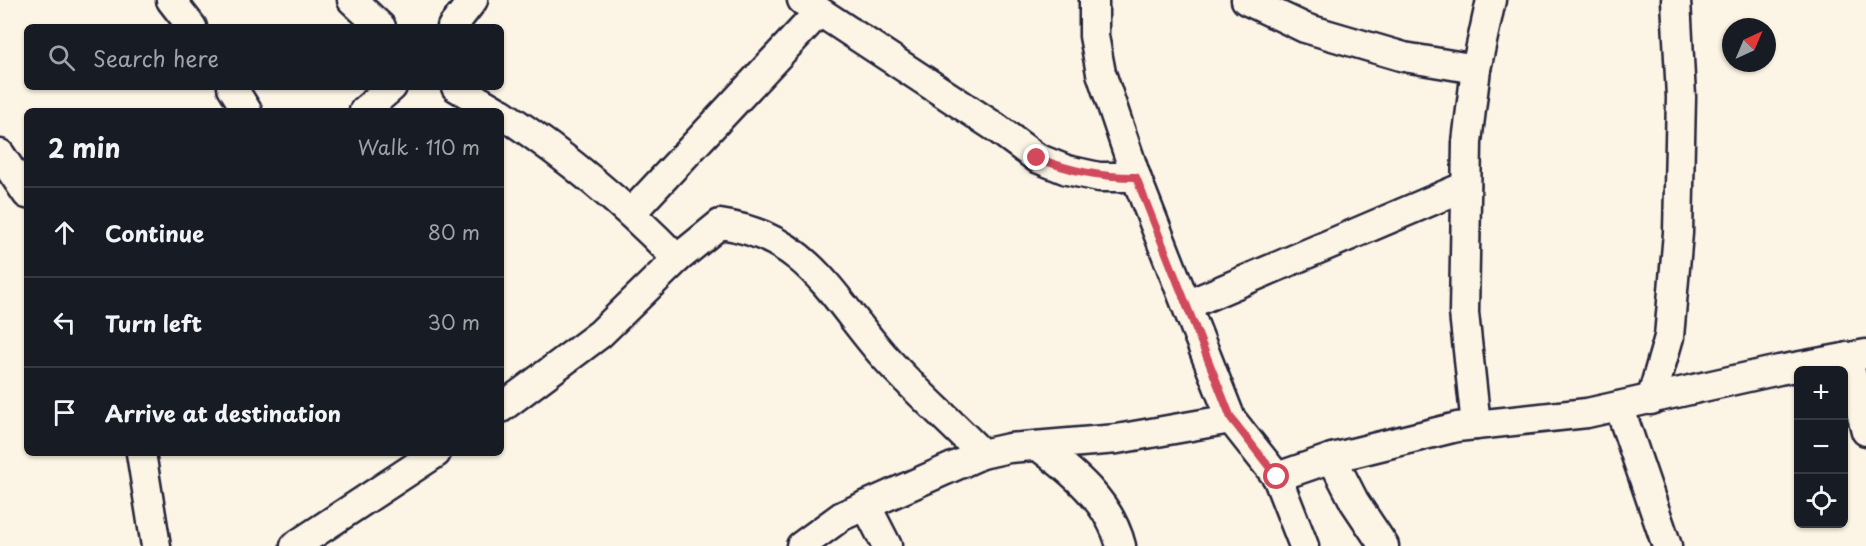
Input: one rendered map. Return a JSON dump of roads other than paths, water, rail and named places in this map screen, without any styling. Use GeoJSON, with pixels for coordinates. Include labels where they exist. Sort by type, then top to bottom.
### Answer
{"type":"FeatureCollection","features":[{"type":"Feature","properties":{"kind":"street"},"geometry":{"type":"LineString","coordinates":[[352,0],[378,24]]}},
{"type":"Feature","properties":{"kind":"street"},"geometry":{"type":"LineString","coordinates":[[454,24],[473,0]]}},
{"type":"Feature","properties":{"kind":"street"},"geometry":{"type":"LineString","coordinates":[[1094,0],[1094,36],[1101,73],[1136,177],[1231,418],[1277,477],[1304,546]]}},
{"type":"Feature","properties":{"kind":"street"},"geometry":{"type":"LineString","coordinates":[[1246,0],[1305,28],[1404,57],[1476,69]]}},
{"type":"Feature","properties":{"kind":"street"},"geometry":{"type":"LineString","coordinates":[[1476,425],[1464,313],[1467,142],[1476,69],[1491,0]]}},
{"type":"Feature","properties":{"kind":"street"},"geometry":{"type":"LineString","coordinates":[[1651,400],[1669,337],[1678,233],[1681,97],[1676,0]]}},
{"type":"Feature","properties":{"kind":"street"},"geometry":{"type":"LineString","coordinates":[[632,212],[810,6],[995,127],[1037,158],[1067,170],[1099,177],[1136,177]]}},
{"type":"Feature","properties":{"kind":"street"},"geometry":{"type":"LineString","coordinates":[[234,90],[244,108]]}},
{"type":"Feature","properties":{"kind":"street"},"geometry":{"type":"LineString","coordinates":[[368,108],[388,90]]}},
{"type":"Feature","properties":{"kind":"street"},"geometry":{"type":"LineString","coordinates":[[461,90],[492,108]]}},
{"type":"Feature","properties":{"kind":"street"},"geometry":{"type":"LineString","coordinates":[[504,115],[557,150],[632,212],[677,259]]}},
{"type":"Feature","properties":{"kind":"street"},"geometry":{"type":"LineString","coordinates":[[0,154],[24,190]]}},
{"type":"Feature","properties":{"kind":"street"},"geometry":{"type":"LineString","coordinates":[[1187,305],[1466,186]]}},
{"type":"Feature","properties":{"kind":"street"},"geometry":{"type":"LineString","coordinates":[[504,406],[600,334],[677,259],[720,224],[748,228],[804,260],[838,298],[882,354],[982,454]]}},
{"type":"Feature","properties":{"kind":"street"},"geometry":{"type":"LineString","coordinates":[[1277,477],[1332,458],[1457,427],[1520,422],[1619,406],[1779,370],[1857,356],[1866,431]]}},
{"type":"Feature","properties":{"kind":"street"},"geometry":{"type":"LineString","coordinates":[[1619,406],[1667,546]]}},
{"type":"Feature","properties":{"kind":"street"},"geometry":{"type":"LineString","coordinates":[[801,546],[842,516],[982,454],[1117,439],[1231,418]]}},
{"type":"Feature","properties":{"kind":"street"},"geometry":{"type":"LineString","coordinates":[[1038,446],[1068,468],[1089,488],[1105,510],[1121,546]]}},
{"type":"Feature","properties":{"kind":"street"},"geometry":{"type":"LineString","coordinates":[[141,456],[156,546]]}},
{"type":"Feature","properties":{"kind":"street"},"geometry":{"type":"LineString","coordinates":[[296,546],[431,456]]}},
{"type":"Feature","properties":{"kind":"street"},"geometry":{"type":"LineString","coordinates":[[1332,458],[1354,501],[1384,546]]}},
{"type":"Feature","properties":{"kind":"street"},"geometry":{"type":"LineString","coordinates":[[866,506],[886,546]]}}]}
